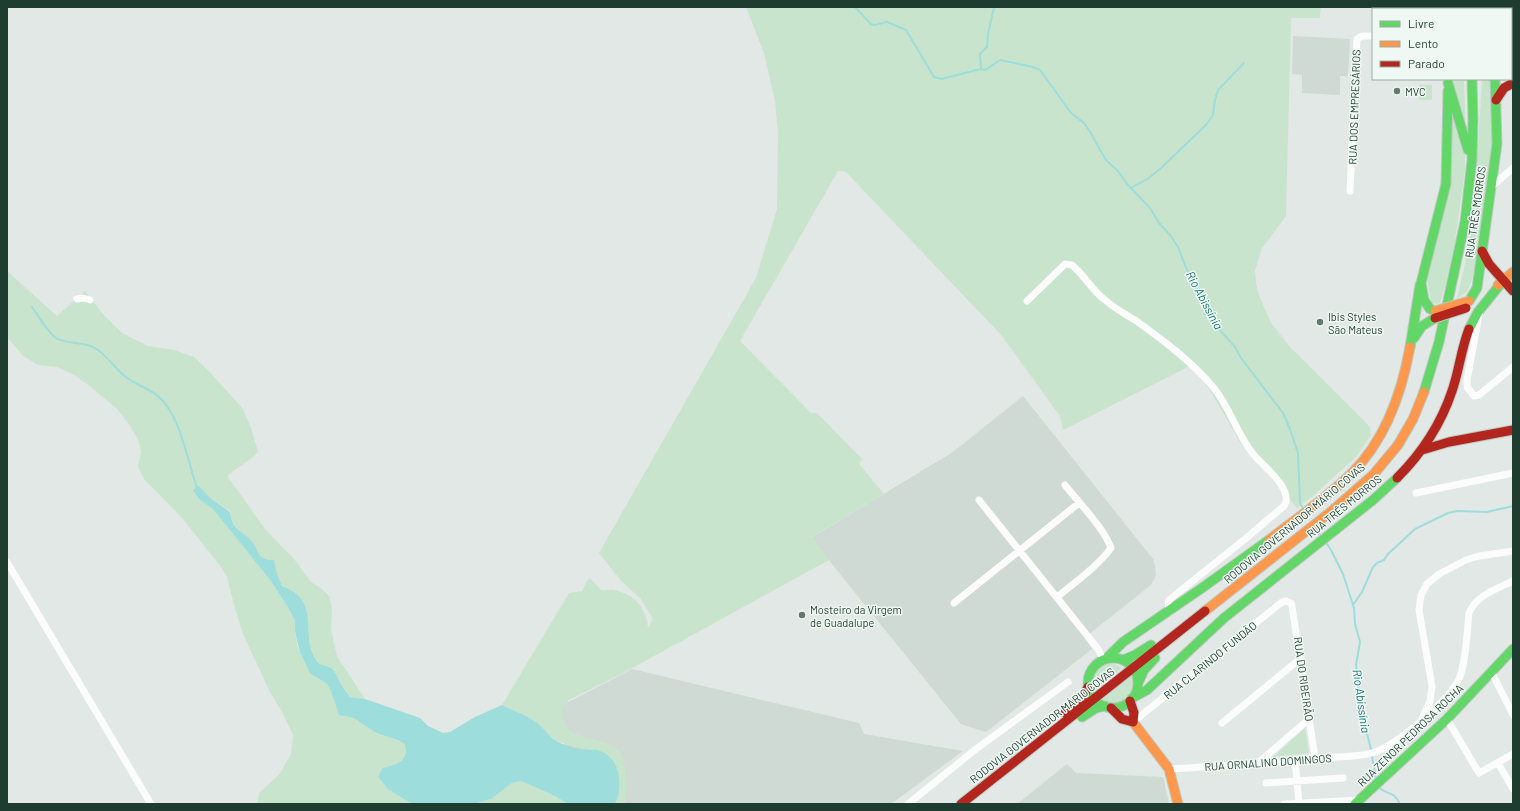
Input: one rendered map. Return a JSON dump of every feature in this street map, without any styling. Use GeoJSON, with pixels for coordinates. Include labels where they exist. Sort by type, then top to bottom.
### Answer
{"type":"FeatureCollection","features":[{"type":"Feature","properties":{"kind":"main road","name":"RODOVIA GOVERNADOR MÁRIO COVAS"},"geometry":{"type":"LineString","coordinates":[[961,804],[1363,485],[1383,464],[1405,434],[1421,400],[1429,376],[1462,242],[1472,161],[1474,107],[1472,80]]}},
{"type":"Feature","properties":{"kind":"main road"},"geometry":{"type":"LineString","coordinates":[[1474,107],[1477,80]]}},
{"type":"Feature","properties":{"kind":"main road","name":"RUA TRÊS MORROS"},"geometry":{"type":"LineString","coordinates":[[1467,304],[1477,288],[1491,188],[1497,135],[1495,80]]}},
{"type":"Feature","properties":{"kind":"main road"},"geometry":{"type":"LineString","coordinates":[[1448,81],[1472,161]]}},
{"type":"Feature","properties":{"kind":"main road","name":"RUA TRÊS MORROS"},"geometry":{"type":"LineString","coordinates":[[1088,687],[1088,678],[1096,664],[1105,659],[1123,642],[1242,561],[1293,522],[1353,472],[1377,440],[1396,402],[1404,375],[1421,283],[1446,184],[1448,81]]}},
{"type":"Feature","properties":{"kind":"main road"},"geometry":{"type":"LineString","coordinates":[[1496,100],[1504,88],[1513,83]]}},
{"type":"Feature","properties":{"kind":"main road"},"geometry":{"type":"LineString","coordinates":[[1482,251],[1489,264],[1513,291]]}},
{"type":"Feature","properties":{"kind":"main road"},"geometry":{"type":"LineString","coordinates":[[1410,345],[1422,326],[1435,315],[1481,299],[1513,272]]}},
{"type":"Feature","properties":{"kind":"main road","name":"RUA TRÊS MORROS"},"geometry":{"type":"LineString","coordinates":[[1024,754],[1041,747],[1092,710],[1108,707],[1119,707],[1150,687],[1223,618],[1339,526],[1396,478],[1422,450],[1434,431],[1445,409],[1452,390],[1468,332],[1474,317],[1498,290],[1503,281]]}},
{"type":"Feature","properties":{"kind":"main road","name":"RUA TRÊS MORROS"},"geometry":{"type":"LineString","coordinates":[[1421,283],[1424,300],[1435,315]]}},
{"type":"Feature","properties":{"kind":"main road"},"geometry":{"type":"LineString","coordinates":[[1422,450],[1449,442],[1513,430]]}},
{"type":"Feature","properties":{"kind":"main road"},"geometry":{"type":"LineString","coordinates":[[1434,431],[1449,442]]}},
{"type":"Feature","properties":{"kind":"main road"},"geometry":{"type":"LineString","coordinates":[[1123,660],[1140,653],[1170,632],[1192,622]]}},
{"type":"Feature","properties":{"kind":"main road"},"geometry":{"type":"LineString","coordinates":[[1168,641],[1162,651],[1144,670],[1131,700],[1136,717],[1169,769],[1178,804]]}},
{"type":"Feature","properties":{"kind":"main road","name":"RUA ZENOR PEDROSA ROCHA"},"geometry":{"type":"LineString","coordinates":[[1358,802],[1447,719],[1513,649]]}},
{"type":"Feature","properties":{"kind":"main road"},"geometry":{"type":"LineString","coordinates":[[1105,659],[1117,658],[1123,660],[1133,668],[1137,675],[1138,684]]}},
{"type":"Feature","properties":{"kind":"main road"},"geometry":{"type":"LineString","coordinates":[[1088,687],[1094,699],[1108,707],[1122,719],[1136,717]]}},
{"type":"Feature","properties":{"kind":"main road"},"geometry":{"type":"LineString","coordinates":[[1039,743],[1054,724],[1084,695],[1088,687]]}},
{"type":"Feature","properties":{"kind":"street","name":"RUA DOS EMPRESÁRIOS"},"geometry":{"type":"LineString","coordinates":[[1350,191],[1357,39],[1362,36],[1372,36]]}},
{"type":"Feature","properties":{"kind":"street"},"geometry":{"type":"LineString","coordinates":[[1491,188],[1513,168]]}},
{"type":"Feature","properties":{"kind":"street"},"geometry":{"type":"LineString","coordinates":[[1027,301],[1065,264],[1072,265],[1094,291],[1114,307],[1168,344],[1213,388],[1249,448],[1282,485],[1286,492],[1287,500],[1284,506],[1169,600],[1169,612]]}},
{"type":"Feature","properties":{"kind":"street"},"geometry":{"type":"LineString","coordinates":[[77,300],[83,298],[90,300]]}},
{"type":"Feature","properties":{"kind":"street"},"geometry":{"type":"LineString","coordinates":[[1481,308],[1467,386],[1474,396],[1479,395],[1513,367]]}},
{"type":"Feature","properties":{"kind":"street"},"geometry":{"type":"LineString","coordinates":[[1416,493],[1513,473]]}},
{"type":"Feature","properties":{"kind":"street"},"geometry":{"type":"LineString","coordinates":[[1057,597],[1105,556],[1111,548],[1108,539],[1102,530],[1065,485]]}},
{"type":"Feature","properties":{"kind":"street"},"geometry":{"type":"LineString","coordinates":[[979,500],[1105,659]]}},
{"type":"Feature","properties":{"kind":"street"},"geometry":{"type":"LineString","coordinates":[[954,602],[1079,503]]}},
{"type":"Feature","properties":{"kind":"street"},"geometry":{"type":"LineString","coordinates":[[1422,721],[1430,701],[1432,686],[1419,610],[1421,595],[1427,584],[1439,574],[1466,560],[1479,556],[1513,551]]}},
{"type":"Feature","properties":{"kind":"street"},"geometry":{"type":"LineString","coordinates":[[7,562],[151,804]]}},
{"type":"Feature","properties":{"kind":"street","name":"RUA ORNALINO DOMINGOS"},"geometry":{"type":"LineString","coordinates":[[1169,769],[1295,761],[1371,753],[1391,743],[1422,721],[1453,689],[1462,668],[1469,614],[1472,606],[1484,596],[1513,581]]}},
{"type":"Feature","properties":{"kind":"street","name":"RUA CLARINDO FUNDÃO"},"geometry":{"type":"LineString","coordinates":[[1136,717],[1282,602],[1289,602]]}},
{"type":"Feature","properties":{"kind":"street","name":"RUA DO RIBEIRÃO"},"geometry":{"type":"LineString","coordinates":[[1289,602],[1292,606],[1301,658],[1315,758]]}},
{"type":"Feature","properties":{"kind":"street"},"geometry":{"type":"LineString","coordinates":[[1222,723],[1301,658]]}},
{"type":"Feature","properties":{"kind":"street"},"geometry":{"type":"LineString","coordinates":[[1491,671],[1513,715]]}},
{"type":"Feature","properties":{"kind":"street"},"geometry":{"type":"LineString","coordinates":[[908,804],[1003,728],[1068,682]]}},
{"type":"Feature","properties":{"kind":"street"},"geometry":{"type":"LineString","coordinates":[[1258,763],[1309,719]]}},
{"type":"Feature","properties":{"kind":"street"},"geometry":{"type":"LineString","coordinates":[[1447,719],[1479,774],[1513,754]]}},
{"type":"Feature","properties":{"kind":"street"},"geometry":{"type":"LineString","coordinates":[[1295,761],[1299,803]]}},
{"type":"Feature","properties":{"kind":"street"},"geometry":{"type":"LineString","coordinates":[[1498,763],[1513,789]]}},
{"type":"Feature","properties":{"kind":"street"},"geometry":{"type":"LineString","coordinates":[[1266,783],[1343,778]]}},
{"type":"Feature","properties":{"kind":"street"},"geometry":{"type":"LineString","coordinates":[[1284,804],[1358,802]]}},
{"type":"Feature","properties":{"kind":"shaded area"},"geometry":{"type":"Polygon","coordinates":[[[1293,36],[1350,39],[1348,76],[1340,76],[1340,95],[1302,93],[1302,75],[1292,74],[1293,36]]]}},
{"type":"Feature","properties":{"kind":"shaded area"},"geometry":{"type":"Polygon","coordinates":[[[1023,396],[1153,559],[1156,575],[1151,585],[1084,638],[1092,649],[986,732],[961,724],[811,538],[953,452],[1023,396]]]}},
{"type":"Feature","properties":{"kind":"shaded area"},"geometry":{"type":"Polygon","coordinates":[[[632,669],[859,723],[864,734],[963,751],[891,804],[619,804],[563,742],[551,711],[632,669]]]}},
{"type":"Feature","properties":{"kind":"shaded area"},"geometry":{"type":"Polygon","coordinates":[[[1067,764],[1076,773],[1163,777],[1169,804],[1017,804],[1067,764]]]}},
{"type":"Feature","properties":{"kind":"green space"},"geometry":{"type":"Polygon","coordinates":[[[746,7],[1321,7],[1320,18],[1291,18],[1286,216],[1262,248],[1255,271],[1256,284],[1271,323],[1290,347],[1370,427],[1371,435],[1356,457],[1297,508],[1240,442],[1210,390],[1190,366],[1063,430],[1060,416],[1001,335],[847,173],[838,171],[740,341],[811,413],[817,413],[862,459],[859,464],[884,494],[812,537],[829,560],[627,671],[569,700],[562,708],[564,721],[570,730],[578,735],[607,743],[615,748],[622,756],[626,771],[626,799],[625,804],[615,804],[619,796],[619,780],[595,750],[580,748],[556,741],[538,724],[502,705],[569,593],[582,591],[590,578],[601,590],[614,590],[621,592],[628,595],[638,603],[645,614],[648,628],[653,619],[640,598],[622,582],[599,553],[756,278],[777,209],[778,133],[775,101],[764,53],[746,7]]]}},
{"type":"Feature","properties":{"kind":"green space"},"geometry":{"type":"Polygon","coordinates":[[[1449,80],[1464,80],[1466,142],[1449,80]]]}},
{"type":"Feature","properties":{"kind":"green space"},"geometry":{"type":"Polygon","coordinates":[[[1482,80],[1493,80],[1494,133],[1474,275],[1467,292],[1457,298],[1472,224],[1482,80]]]}},
{"type":"Feature","properties":{"kind":"green space"},"geometry":{"type":"Polygon","coordinates":[[[1419,85],[1432,85],[1432,100],[1419,100],[1419,85]]]}},
{"type":"Feature","properties":{"kind":"green space"},"geometry":{"type":"Polygon","coordinates":[[[1452,101],[1465,151],[1465,170],[1455,241],[1440,303],[1437,304],[1431,302],[1427,279],[1452,101]]]}},
{"type":"Feature","properties":{"kind":"green space"},"geometry":{"type":"Polygon","coordinates":[[[7,271],[57,316],[85,291],[102,313],[122,333],[148,346],[174,350],[194,357],[208,370],[243,409],[251,428],[258,452],[228,475],[228,477],[265,529],[295,560],[311,582],[321,588],[330,597],[332,611],[331,630],[337,656],[365,699],[350,697],[328,666],[321,664],[315,659],[310,644],[306,607],[298,596],[282,586],[274,561],[260,556],[249,539],[236,528],[230,511],[210,498],[199,486],[199,499],[213,509],[271,581],[295,621],[297,644],[310,673],[327,684],[336,706],[347,717],[354,718],[376,733],[406,744],[407,750],[404,759],[392,766],[382,768],[378,777],[388,789],[412,804],[257,804],[259,793],[279,775],[291,754],[293,735],[269,690],[243,634],[227,577],[221,567],[183,519],[144,479],[138,467],[141,452],[138,439],[129,424],[117,409],[74,375],[57,367],[38,365],[23,356],[7,337],[7,271]]]}},
{"type":"Feature","properties":{"kind":"green space"},"geometry":{"type":"Polygon","coordinates":[[[1107,662],[1122,668],[1093,692],[1089,680],[1095,669],[1107,662]]]}},
{"type":"Feature","properties":{"kind":"green space"},"geometry":{"type":"Polygon","coordinates":[[[1131,676],[1134,683],[1134,690],[1128,700],[1116,703],[1103,699],[1131,676]]]}},
{"type":"Feature","properties":{"kind":"green space"},"geometry":{"type":"Polygon","coordinates":[[[1305,728],[1309,753],[1273,757],[1305,728]]]}},
{"type":"Feature","properties":{"kind":"green space"},"geometry":{"type":"Polygon","coordinates":[[[521,781],[555,796],[568,804],[475,804],[491,799],[512,783],[521,781]]]}},
{"type":"Feature","properties":{"kind":"water"},"geometry":{"type":"Polygon","coordinates":[[[199,486],[210,498],[230,512],[233,524],[250,539],[260,556],[269,560],[274,560],[277,574],[282,586],[295,593],[302,600],[306,609],[311,649],[316,660],[320,664],[331,668],[336,673],[339,681],[350,697],[365,699],[420,718],[428,726],[443,733],[450,732],[475,717],[502,705],[533,720],[558,742],[577,748],[598,750],[607,755],[616,766],[618,774],[619,790],[615,804],[568,804],[555,796],[521,781],[512,783],[491,799],[474,804],[412,804],[388,789],[378,777],[382,768],[392,766],[403,759],[406,750],[405,744],[398,740],[376,733],[354,718],[339,715],[331,691],[327,684],[310,673],[300,653],[295,631],[295,621],[289,609],[271,581],[213,509],[199,499],[193,490],[199,486]]]}},
{"type":"Feature","properties":{"kind":"waterway","name":"Rio Abissínia"},"geometry":{"type":"LineString","coordinates":[[855,7],[871,24],[874,25],[887,22],[906,30],[934,77],[941,79],[981,69],[984,70],[1000,60],[1033,67],[1040,70],[1071,113],[1084,123],[1106,160],[1118,171],[1127,184],[1150,208],[1159,223],[1171,236],[1178,247],[1187,270],[1218,328],[1235,347],[1241,358],[1283,413],[1298,453],[1300,503],[1304,510]]}},
{"type":"Feature","properties":{"kind":"waterway"},"geometry":{"type":"LineString","coordinates":[[981,69],[980,54],[987,47],[988,34],[994,7]]}},
{"type":"Feature","properties":{"kind":"waterway"},"geometry":{"type":"LineString","coordinates":[[1131,188],[1149,178],[1161,168],[1206,125],[1213,115],[1218,90],[1244,63]]}},
{"type":"Feature","properties":{"kind":"waterway"},"geometry":{"type":"LineString","coordinates":[[32,307],[53,336],[65,342],[86,344],[95,348],[126,377],[158,396],[166,405],[178,427],[197,488]]}},
{"type":"Feature","properties":{"kind":"waterway"},"geometry":{"type":"LineString","coordinates":[[1353,605],[1362,592],[1373,567],[1377,563],[1384,560],[1388,554],[1415,529],[1448,513],[1457,511],[1487,512],[1513,506]]}},
{"type":"Feature","properties":{"kind":"waterway","name":"Rio Abissínia"},"geometry":{"type":"LineString","coordinates":[[1315,529],[1321,536]]}},
{"type":"Feature","properties":{"kind":"waterway","name":"Rio Abissínia"},"geometry":{"type":"LineString","coordinates":[[1325,541],[1343,574],[1354,608],[1355,624],[1360,642],[1356,665],[1362,715],[1370,745],[1376,779]]}},
{"type":"Feature","properties":{"kind":"waterway","name":"Rio Abissínia"},"geometry":{"type":"LineString","coordinates":[[1378,787],[1395,797],[1400,804]]}},
{"type":"Feature","properties":{"kind":"traffic: fast"},"geometry":{"type":"LineString","coordinates":[[1424,392],[1439,342],[1465,222],[1472,160],[1472,80]]}},
{"type":"Feature","properties":{"kind":"traffic: fast"},"geometry":{"type":"LineString","coordinates":[[1469,301],[1477,288],[1497,144],[1495,80]]}},
{"type":"Feature","properties":{"kind":"traffic: fast"},"geometry":{"type":"LineString","coordinates":[[1448,83],[1468,150]]}},
{"type":"Feature","properties":{"kind":"traffic: fast"},"geometry":{"type":"LineString","coordinates":[[1435,311],[1430,309],[1424,300],[1421,283],[1446,184],[1448,91]]}},
{"type":"Feature","properties":{"kind":"traffic: fast"},"geometry":{"type":"LineString","coordinates":[[1469,329],[1478,312],[1503,281]]}},
{"type":"Feature","properties":{"kind":"traffic: fast"},"geometry":{"type":"LineString","coordinates":[[1410,347],[1420,285]]}},
{"type":"Feature","properties":{"kind":"traffic: fast"},"geometry":{"type":"LineString","coordinates":[[1414,338],[1422,326],[1435,318]]}},
{"type":"Feature","properties":{"kind":"traffic: fast"},"geometry":{"type":"LineString","coordinates":[[1132,698],[1147,690],[1224,618],[1373,500],[1397,478]]}},
{"type":"Feature","properties":{"kind":"traffic: fast"},"geometry":{"type":"LineString","coordinates":[[1106,659],[1123,642],[1269,540]]}},
{"type":"Feature","properties":{"kind":"traffic: fast"},"geometry":{"type":"LineString","coordinates":[[1123,660],[1135,655],[1151,645]]}},
{"type":"Feature","properties":{"kind":"traffic: fast"},"geometry":{"type":"LineString","coordinates":[[1355,804],[1447,719],[1513,649]]}},
{"type":"Feature","properties":{"kind":"traffic: fast"},"geometry":{"type":"LineString","coordinates":[[1113,658],[1122,660],[1131,665],[1136,674],[1138,683],[1136,692],[1131,701],[1122,706],[1113,708],[1104,706],[1095,701],[1090,692],[1088,683],[1090,674],[1095,665],[1104,660],[1113,658]]}},
{"type":"Feature","properties":{"kind":"traffic: fast"},"geometry":{"type":"LineString","coordinates":[[1138,683],[1144,670],[1155,658]]}},
{"type":"Feature","properties":{"kind":"traffic: fast"},"geometry":{"type":"LineString","coordinates":[[1082,717],[1096,708],[1105,706]]}},
{"type":"Feature","properties":{"kind":"traffic: slow"},"geometry":{"type":"LineString","coordinates":[[1498,285],[1513,272]]}},
{"type":"Feature","properties":{"kind":"traffic: slow"},"geometry":{"type":"LineString","coordinates":[[1435,311],[1469,301]]}},
{"type":"Feature","properties":{"kind":"traffic: slow"},"geometry":{"type":"LineString","coordinates":[[1269,540],[1312,508],[1352,473],[1364,460],[1383,430],[1397,398],[1407,364],[1410,347]]}},
{"type":"Feature","properties":{"kind":"traffic: slow"},"geometry":{"type":"LineString","coordinates":[[1205,611],[1333,510],[1373,475],[1398,445],[1413,419],[1424,392]]}},
{"type":"Feature","properties":{"kind":"traffic: slow"},"geometry":{"type":"LineString","coordinates":[[1133,722],[1169,769],[1178,804]]}},
{"type":"Feature","properties":{"kind":"traffic: jam"},"geometry":{"type":"LineString","coordinates":[[1496,100],[1504,88],[1513,83]]}},
{"type":"Feature","properties":{"kind":"traffic: jam"},"geometry":{"type":"LineString","coordinates":[[1482,251],[1489,264],[1513,291]]}},
{"type":"Feature","properties":{"kind":"traffic: jam"},"geometry":{"type":"LineString","coordinates":[[1435,318],[1466,308]]}},
{"type":"Feature","properties":{"kind":"traffic: jam"},"geometry":{"type":"LineString","coordinates":[[1397,478],[1430,438],[1448,403],[1469,329]]}},
{"type":"Feature","properties":{"kind":"traffic: jam"},"geometry":{"type":"LineString","coordinates":[[1422,450],[1449,442],[1513,430]]}},
{"type":"Feature","properties":{"kind":"traffic: jam"},"geometry":{"type":"LineString","coordinates":[[961,804],[1205,611]]}},
{"type":"Feature","properties":{"kind":"traffic: jam"},"geometry":{"type":"LineString","coordinates":[[1065,713],[1084,695],[1088,687]]}},
{"type":"Feature","properties":{"kind":"traffic: jam"},"geometry":{"type":"LineString","coordinates":[[1130,701],[1134,713],[1133,722]]}},
{"type":"Feature","properties":{"kind":"traffic: jam"},"geometry":{"type":"LineString","coordinates":[[1111,708],[1122,719],[1133,722]]}},
{"type":"Feature","properties":{"kind":"place","name":"MVC"},"geometry":{"type":"Point","coordinates":[1397,91]}},
{"type":"Feature","properties":{"kind":"place","name":"Ibis Styles São Mateus"},"geometry":{"type":"Point","coordinates":[1320,322]}},
{"type":"Feature","properties":{"kind":"place","name":"Mosteiro da Virgem de Guadalupe"},"geometry":{"type":"Point","coordinates":[802,615]}}]}
